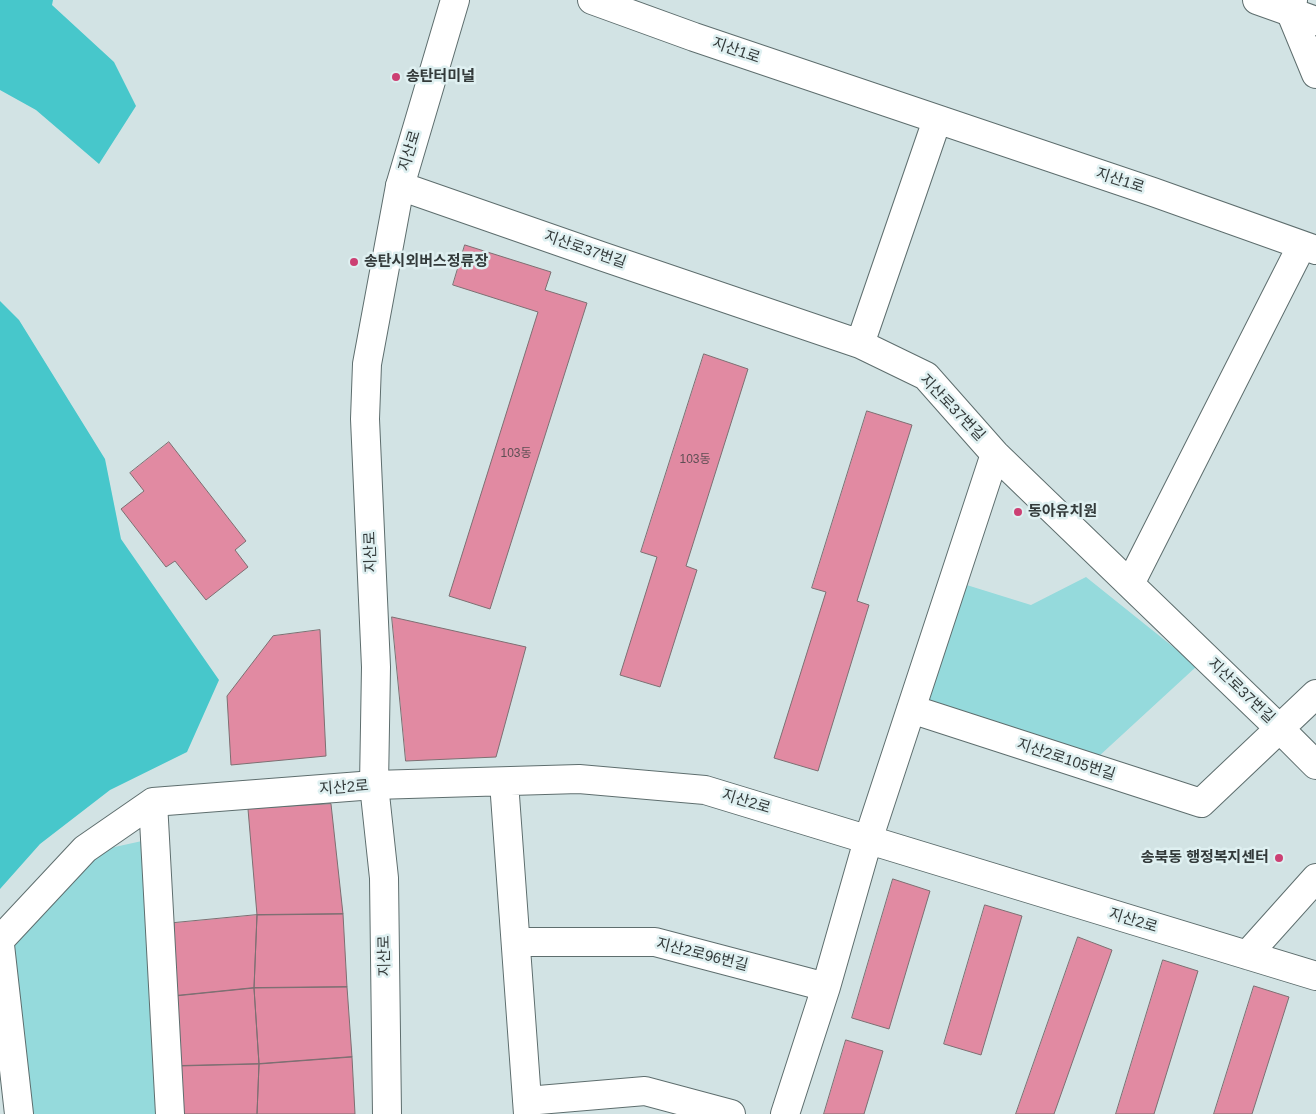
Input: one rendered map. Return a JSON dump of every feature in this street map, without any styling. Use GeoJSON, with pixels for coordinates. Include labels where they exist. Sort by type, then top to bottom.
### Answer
{"type":"FeatureCollection","features":[{"type":"Feature","properties":{"kind":"street","name":"지산로"},"geometry":{"type":"LineString","coordinates":[[387,1114],[384,878],[374,785],[376,667],[366,418],[367,364],[400,186],[455,0]]}},
{"type":"Feature","properties":{"kind":"street","name":"지산1로"},"geometry":{"type":"LineString","coordinates":[[592,0],[694,37],[1153,192],[1309,248],[1130,584]]}},
{"type":"Feature","properties":{"kind":"street"},"geometry":{"type":"LineString","coordinates":[[1257,0],[1292,6],[1316,21]]}},
{"type":"Feature","properties":{"kind":"street"},"geometry":{"type":"LineString","coordinates":[[1292,6],[1316,74]]}},
{"type":"Feature","properties":{"kind":"street"},"geometry":{"type":"LineString","coordinates":[[860,344],[937,120]]}},
{"type":"Feature","properties":{"kind":"street","name":"지산로37번길"},"geometry":{"type":"LineString","coordinates":[[400,186],[610,260],[860,344],[926,376],[995,454],[1316,765]]}},
{"type":"Feature","properties":{"kind":"street"},"geometry":{"type":"LineString","coordinates":[[785,1114],[826,987],[868,840],[995,454]]}},
{"type":"Feature","properties":{"kind":"street","name":"지산2로105번길"},"geometry":{"type":"LineString","coordinates":[[911,709],[1201,804],[1316,694]]}},
{"type":"Feature","properties":{"kind":"street","name":"지산2로"},"geometry":{"type":"LineString","coordinates":[[153,802],[374,785],[579,779],[705,790],[1316,976]]}},
{"type":"Feature","properties":{"kind":"street"},"geometry":{"type":"LineString","coordinates":[[504,782],[527,1107],[645,1091],[731,1114]]}},
{"type":"Feature","properties":{"kind":"street"},"geometry":{"type":"LineString","coordinates":[[0,940],[85,849],[153,802]]}},
{"type":"Feature","properties":{"kind":"street"},"geometry":{"type":"LineString","coordinates":[[153,802],[170,1114]]}},
{"type":"Feature","properties":{"kind":"street"},"geometry":{"type":"LineString","coordinates":[[1247,955],[1316,878]]}},
{"type":"Feature","properties":{"kind":"street","name":"지산2로96번길"},"geometry":{"type":"LineString","coordinates":[[516,942],[655,942],[826,987]]}},
{"type":"Feature","properties":{"kind":"street"},"geometry":{"type":"LineString","coordinates":[[0,945],[19,1114]]}},
{"type":"Feature","properties":{"kind":"shaded area"},"geometry":{"type":"Polygon","coordinates":[[[0,0],[53,0],[52,5],[114,62],[136,106],[99,164],[36,110],[0,90],[0,0]]]}},
{"type":"Feature","properties":{"kind":"shaded area"},"geometry":{"type":"Polygon","coordinates":[[[0,301],[19,320],[105,459],[121,539],[219,680],[187,752],[110,790],[40,844],[0,889],[0,301]]]}},
{"type":"Feature","properties":{"kind":"shaded area"},"geometry":{"type":"Polygon","coordinates":[[[1086,577],[1197,666],[1098,757],[920,698],[957,582],[1031,605],[1086,577]]]}},
{"type":"Feature","properties":{"kind":"shaded area"},"geometry":{"type":"Polygon","coordinates":[[[142,841],[162,1114],[28,1114],[11,936],[101,850],[142,841]]]}},
{"type":"Feature","properties":{"kind":"building"},"geometry":{"type":"Polygon","coordinates":[[[465,245],[551,272],[545,290],[587,303],[490,609],[449,596],[538,312],[453,285],[465,245]]]}},
{"type":"Feature","properties":{"kind":"building"},"geometry":{"type":"Polygon","coordinates":[[[704,354],[748,369],[686,566],[697,570],[660,687],[620,675],[657,557],[641,552],[704,354]]]}},
{"type":"Feature","properties":{"kind":"building"},"geometry":{"type":"Polygon","coordinates":[[[867,411],[912,425],[857,601],[869,605],[818,771],[774,758],[826,592],[812,588],[867,411]]]}},
{"type":"Feature","properties":{"kind":"building"},"geometry":{"type":"Polygon","coordinates":[[[169,442],[246,541],[235,550],[248,567],[206,600],[175,561],[166,567],[121,509],[144,491],[130,473],[169,442]]]}},
{"type":"Feature","properties":{"kind":"building"},"geometry":{"type":"Polygon","coordinates":[[[392,617],[526,647],[496,757],[406,761],[392,617]]]}},
{"type":"Feature","properties":{"kind":"building"},"geometry":{"type":"Polygon","coordinates":[[[320,630],[326,756],[231,765],[227,696],[273,636],[320,630]]]}},
{"type":"Feature","properties":{"kind":"building"},"geometry":{"type":"Polygon","coordinates":[[[331,804],[343,914],[257,915],[248,809],[331,804]]]}},
{"type":"Feature","properties":{"kind":"building"},"geometry":{"type":"Polygon","coordinates":[[[893,879],[930,891],[889,1029],[852,1018],[893,879]]]}},
{"type":"Feature","properties":{"kind":"building"},"geometry":{"type":"Polygon","coordinates":[[[985,905],[1022,916],[981,1055],[944,1044],[985,905]]]}},
{"type":"Feature","properties":{"kind":"building"},"geometry":{"type":"Polygon","coordinates":[[[343,914],[347,987],[254,988],[257,915],[343,914]]]}},
{"type":"Feature","properties":{"kind":"building"},"geometry":{"type":"Polygon","coordinates":[[[257,915],[254,988],[175,996],[174,923],[257,915]]]}},
{"type":"Feature","properties":{"kind":"building"},"geometry":{"type":"Polygon","coordinates":[[[1078,937],[1112,950],[1054,1114],[1016,1114],[1078,937]]]}},
{"type":"Feature","properties":{"kind":"building"},"geometry":{"type":"Polygon","coordinates":[[[1163,960],[1198,971],[1154,1114],[1116,1114],[1163,960]]]}},
{"type":"Feature","properties":{"kind":"building"},"geometry":{"type":"Polygon","coordinates":[[[1254,986],[1289,997],[1252,1114],[1214,1114],[1254,986]]]}},
{"type":"Feature","properties":{"kind":"building"},"geometry":{"type":"Polygon","coordinates":[[[347,987],[352,1057],[259,1064],[254,988],[347,987]]]}},
{"type":"Feature","properties":{"kind":"building"},"geometry":{"type":"Polygon","coordinates":[[[254,988],[259,1064],[179,1066],[175,996],[254,988]]]}},
{"type":"Feature","properties":{"kind":"building"},"geometry":{"type":"Polygon","coordinates":[[[846,1040],[883,1051],[864,1114],[824,1114],[846,1040]]]}},
{"type":"Feature","properties":{"kind":"building"},"geometry":{"type":"Polygon","coordinates":[[[352,1057],[355,1114],[257,1114],[259,1064],[352,1057]]]}},
{"type":"Feature","properties":{"kind":"building"},"geometry":{"type":"Polygon","coordinates":[[[259,1064],[257,1114],[181,1114],[179,1066],[259,1064]]]}},
{"type":"Feature","properties":{"kind":"place","name":"송탄터미널"},"geometry":{"type":"Point","coordinates":[396,77]}},
{"type":"Feature","properties":{"kind":"place","name":"송탄시외버스정류장"},"geometry":{"type":"Point","coordinates":[354,262]}},
{"type":"Feature","properties":{"kind":"place","name":"동아유치원"},"geometry":{"type":"Point","coordinates":[1018,512]}},
{"type":"Feature","properties":{"kind":"place","name":"송북동 행정복지센터"},"geometry":{"type":"Point","coordinates":[1279,858]}}]}
